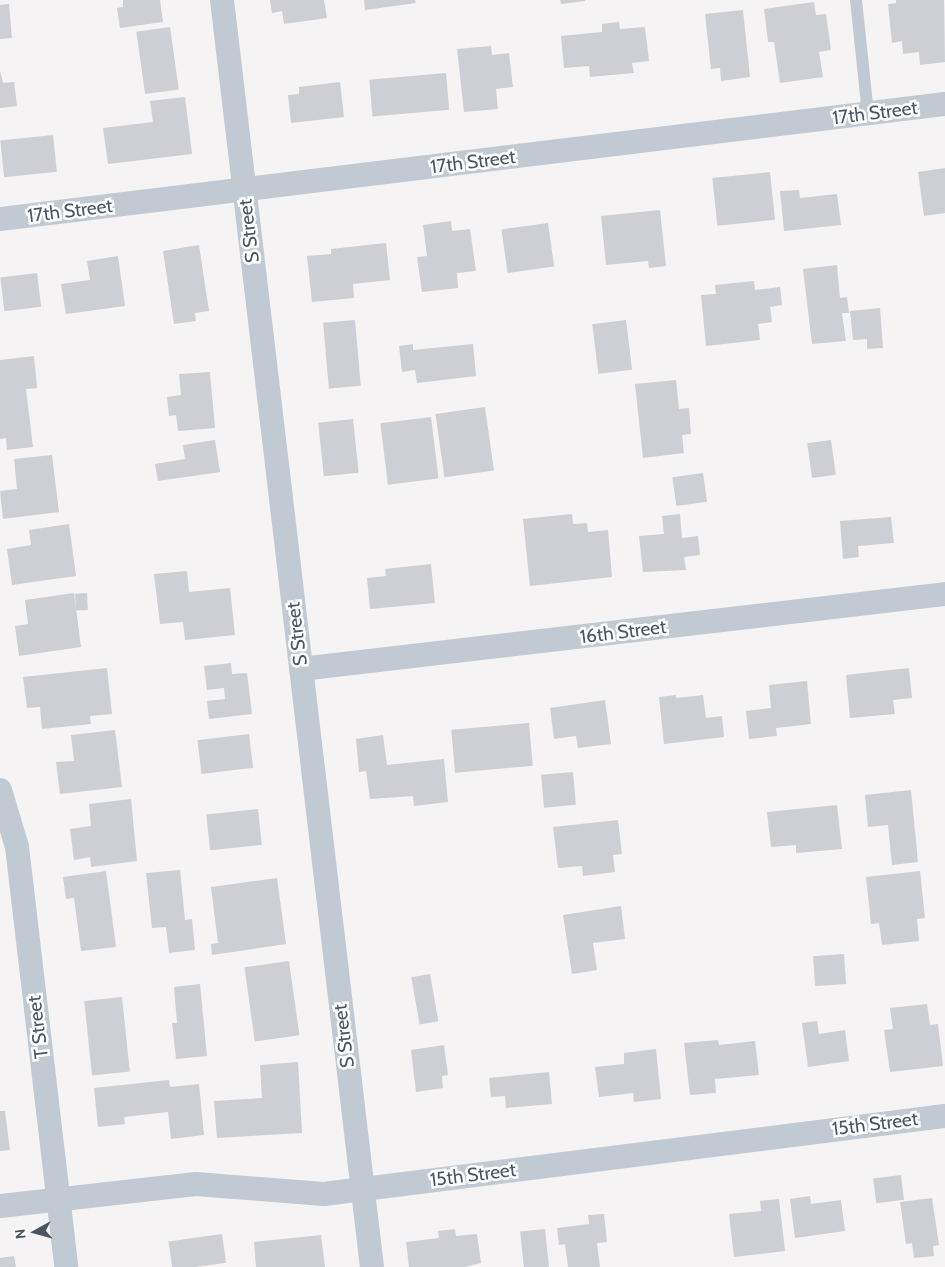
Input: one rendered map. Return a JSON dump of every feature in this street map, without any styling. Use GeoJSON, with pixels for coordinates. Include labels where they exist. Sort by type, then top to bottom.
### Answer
{"type":"FeatureCollection","features":[{"type":"Feature","properties":{"kind":"street","name":"S Street"},"geometry":{"type":"LineString","coordinates":[[222,0],[372,1267]]}},
{"type":"Feature","properties":{"kind":"street","name":"17th Street"},"geometry":{"type":"LineString","coordinates":[[0,219],[945,104]]}},
{"type":"Feature","properties":{"kind":"street","name":"16th Street"},"geometry":{"type":"LineString","coordinates":[[301,669],[945,594]]}},
{"type":"Feature","properties":{"kind":"street","name":"T Street"},"geometry":{"type":"LineString","coordinates":[[0,790],[17,847],[66,1267]]}},
{"type":"Feature","properties":{"kind":"street","name":"15th Street"},"geometry":{"type":"LineString","coordinates":[[0,1206],[196,1184],[324,1194],[945,1116]]}},
{"type":"Feature","properties":{"kind":"lane"},"geometry":{"type":"LineString","coordinates":[[856,0],[868,114]]}},
{"type":"Feature","properties":{"kind":"building"},"geometry":{"type":"Polygon","coordinates":[[[123,0],[160,0],[163,22],[120,28],[117,8],[123,7],[123,0]]]}},
{"type":"Feature","properties":{"kind":"building"},"geometry":{"type":"Polygon","coordinates":[[[270,0],[324,0],[327,18],[284,24],[282,11],[272,13],[270,0]]]}},
{"type":"Feature","properties":{"kind":"building"},"geometry":{"type":"Polygon","coordinates":[[[364,0],[415,0],[416,3],[365,10],[364,0]]]}},
{"type":"Feature","properties":{"kind":"building"},"geometry":{"type":"Polygon","coordinates":[[[560,0],[585,0],[585,1],[561,4],[560,0]]]}},
{"type":"Feature","properties":{"kind":"building"},"geometry":{"type":"Polygon","coordinates":[[[896,0],[944,0],[945,62],[920,65],[919,52],[903,54],[902,41],[892,43],[888,4],[896,3],[896,0]]]}},
{"type":"Feature","properties":{"kind":"building"},"geometry":{"type":"Polygon","coordinates":[[[814,2],[816,15],[826,14],[831,50],[819,52],[823,77],[780,83],[774,42],[768,42],[764,9],[814,2]]]}},
{"type":"Feature","properties":{"kind":"building"},"geometry":{"type":"Polygon","coordinates":[[[9,4],[12,38],[0,39],[0,5],[9,4]]]}},
{"type":"Feature","properties":{"kind":"building"},"geometry":{"type":"Polygon","coordinates":[[[743,10],[750,77],[721,81],[720,68],[711,69],[705,14],[743,10]]]}},
{"type":"Feature","properties":{"kind":"building"},"geometry":{"type":"Polygon","coordinates":[[[619,22],[620,29],[645,27],[649,61],[632,63],[634,73],[590,77],[589,66],[564,68],[561,36],[602,32],[602,24],[619,22]]]}},
{"type":"Feature","properties":{"kind":"building"},"geometry":{"type":"Polygon","coordinates":[[[170,27],[179,89],[145,94],[136,32],[170,27]]]}},
{"type":"Feature","properties":{"kind":"building"},"geometry":{"type":"Polygon","coordinates":[[[491,46],[492,55],[509,53],[513,87],[496,89],[498,109],[464,112],[457,49],[491,46]]]}},
{"type":"Feature","properties":{"kind":"building"},"geometry":{"type":"Polygon","coordinates":[[[0,71],[3,83],[14,82],[17,106],[0,108],[0,71]]]}},
{"type":"Feature","properties":{"kind":"building"},"geometry":{"type":"Polygon","coordinates":[[[446,73],[449,110],[373,117],[369,80],[446,73]]]}},
{"type":"Feature","properties":{"kind":"building"},"geometry":{"type":"Polygon","coordinates":[[[340,82],[344,117],[291,123],[288,95],[299,94],[299,87],[340,82]]]}},
{"type":"Feature","properties":{"kind":"building"},"geometry":{"type":"Polygon","coordinates":[[[185,97],[192,154],[108,164],[103,128],[153,122],[150,101],[185,97]]]}},
{"type":"Feature","properties":{"kind":"building"},"geometry":{"type":"Polygon","coordinates":[[[53,135],[57,172],[4,177],[0,141],[53,135]]]}},
{"type":"Feature","properties":{"kind":"building"},"geometry":{"type":"Polygon","coordinates":[[[945,168],[945,213],[924,216],[918,172],[945,168]]]}},
{"type":"Feature","properties":{"kind":"building"},"geometry":{"type":"Polygon","coordinates":[[[770,172],[775,220],[717,226],[712,178],[770,172]]]}},
{"type":"Feature","properties":{"kind":"building"},"geometry":{"type":"Polygon","coordinates":[[[799,190],[800,198],[837,194],[841,225],[784,231],[780,191],[799,190]]]}},
{"type":"Feature","properties":{"kind":"building"},"geometry":{"type":"Polygon","coordinates":[[[660,210],[666,266],[649,268],[648,261],[606,265],[601,216],[660,210]]]}},
{"type":"Feature","properties":{"kind":"building"},"geometry":{"type":"Polygon","coordinates":[[[451,221],[452,231],[470,229],[476,271],[457,273],[458,288],[422,292],[417,257],[427,256],[423,225],[451,221]]]}},
{"type":"Feature","properties":{"kind":"building"},"geometry":{"type":"Polygon","coordinates":[[[548,223],[554,267],[508,273],[501,230],[548,223]]]}},
{"type":"Feature","properties":{"kind":"building"},"geometry":{"type":"Polygon","coordinates":[[[386,243],[390,280],[353,284],[354,298],[312,302],[307,256],[331,254],[331,249],[386,243]]]}},
{"type":"Feature","properties":{"kind":"building"},"geometry":{"type":"Polygon","coordinates":[[[199,245],[209,311],[195,313],[196,321],[174,324],[163,251],[199,245]]]}},
{"type":"Feature","properties":{"kind":"building"},"geometry":{"type":"Polygon","coordinates":[[[118,256],[125,306],[66,314],[61,284],[90,280],[87,261],[118,256]]]}},
{"type":"Feature","properties":{"kind":"building"},"geometry":{"type":"Polygon","coordinates":[[[837,265],[840,298],[847,297],[849,313],[842,313],[846,341],[812,344],[803,269],[837,265]]]}},
{"type":"Feature","properties":{"kind":"building"},"geometry":{"type":"Polygon","coordinates":[[[37,273],[41,307],[4,311],[0,278],[37,273]]]}},
{"type":"Feature","properties":{"kind":"building"},"geometry":{"type":"Polygon","coordinates":[[[754,281],[755,290],[780,287],[782,305],[770,307],[772,322],[758,324],[760,340],[706,346],[701,295],[716,294],[715,285],[754,281]]]}},
{"type":"Feature","properties":{"kind":"building"},"geometry":{"type":"Polygon","coordinates":[[[880,308],[883,348],[867,349],[867,339],[853,340],[850,311],[880,308]]]}},
{"type":"Feature","properties":{"kind":"building"},"geometry":{"type":"Polygon","coordinates":[[[355,320],[361,386],[329,389],[323,323],[355,320]]]}},
{"type":"Feature","properties":{"kind":"building"},"geometry":{"type":"Polygon","coordinates":[[[626,320],[632,370],[598,374],[592,324],[626,320]]]}},
{"type":"Feature","properties":{"kind":"building"},"geometry":{"type":"Polygon","coordinates":[[[413,344],[413,350],[473,344],[476,376],[417,383],[415,370],[402,372],[399,346],[413,344]]]}},
{"type":"Feature","properties":{"kind":"building"},"geometry":{"type":"Polygon","coordinates":[[[34,356],[37,388],[26,389],[33,447],[7,450],[6,438],[0,439],[0,360],[34,356]]]}},
{"type":"Feature","properties":{"kind":"building"},"geometry":{"type":"Polygon","coordinates":[[[210,372],[215,428],[178,431],[176,415],[169,416],[167,397],[181,395],[179,374],[210,372]]]}},
{"type":"Feature","properties":{"kind":"building"},"geometry":{"type":"Polygon","coordinates":[[[676,380],[679,409],[689,408],[691,434],[682,435],[684,453],[643,458],[635,384],[676,380]]]}},
{"type":"Feature","properties":{"kind":"building"},"geometry":{"type":"Polygon","coordinates":[[[485,407],[494,470],[444,477],[435,414],[485,407]]]}},
{"type":"Feature","properties":{"kind":"building"},"geometry":{"type":"Polygon","coordinates":[[[431,417],[439,479],[388,485],[380,423],[431,417]]]}},
{"type":"Feature","properties":{"kind":"building"},"geometry":{"type":"Polygon","coordinates":[[[353,419],[359,473],[324,476],[318,423],[353,419]]]}},
{"type":"Feature","properties":{"kind":"building"},"geometry":{"type":"Polygon","coordinates":[[[215,440],[220,472],[158,481],[155,464],[185,459],[183,445],[215,440]]]}},
{"type":"Feature","properties":{"kind":"building"},"geometry":{"type":"Polygon","coordinates":[[[831,440],[836,475],[812,478],[807,443],[831,440]]]}},
{"type":"Feature","properties":{"kind":"building"},"geometry":{"type":"Polygon","coordinates":[[[52,455],[59,512],[3,519],[0,491],[17,489],[14,459],[52,455]]]}},
{"type":"Feature","properties":{"kind":"building"},"geometry":{"type":"Polygon","coordinates":[[[703,473],[707,502],[676,506],[672,477],[703,473]]]}},
{"type":"Feature","properties":{"kind":"building"},"geometry":{"type":"Polygon","coordinates":[[[572,514],[573,524],[587,523],[588,532],[608,530],[612,577],[530,586],[523,519],[572,514]]]}},
{"type":"Feature","properties":{"kind":"building"},"geometry":{"type":"Polygon","coordinates":[[[680,514],[682,538],[698,536],[700,555],[684,557],[686,570],[643,572],[639,536],[664,534],[662,516],[680,514]]]}},
{"type":"Feature","properties":{"kind":"building"},"geometry":{"type":"Polygon","coordinates":[[[891,517],[894,543],[858,546],[859,557],[843,559],[840,521],[891,517]]]}},
{"type":"Feature","properties":{"kind":"building"},"geometry":{"type":"Polygon","coordinates":[[[69,524],[76,576],[12,585],[7,549],[31,545],[29,530],[69,524]]]}},
{"type":"Feature","properties":{"kind":"building"},"geometry":{"type":"Polygon","coordinates":[[[431,564],[435,603],[370,609],[367,578],[386,576],[385,569],[431,564]]]}},
{"type":"Feature","properties":{"kind":"building"},"geometry":{"type":"Polygon","coordinates":[[[187,571],[189,592],[230,588],[235,635],[185,640],[183,622],[160,624],[154,574],[187,571]]]}},
{"type":"Feature","properties":{"kind":"building"},"geometry":{"type":"Polygon","coordinates":[[[74,593],[81,647],[19,656],[15,626],[28,624],[25,600],[74,593]]]}},
{"type":"Feature","properties":{"kind":"building"},"geometry":{"type":"Polygon","coordinates":[[[87,593],[88,610],[76,611],[75,594],[87,593]]]}},
{"type":"Feature","properties":{"kind":"building"},"geometry":{"type":"Polygon","coordinates":[[[231,663],[232,674],[247,673],[252,714],[209,719],[207,701],[225,699],[224,688],[207,690],[204,666],[231,663]]]}},
{"type":"Feature","properties":{"kind":"building"},"geometry":{"type":"Polygon","coordinates":[[[107,668],[112,714],[90,716],[91,724],[42,729],[40,707],[27,708],[23,677],[107,668]]]}},
{"type":"Feature","properties":{"kind":"building"},"geometry":{"type":"Polygon","coordinates":[[[909,668],[912,698],[893,700],[895,714],[850,718],[846,675],[909,668]]]}},
{"type":"Feature","properties":{"kind":"building"},"geometry":{"type":"Polygon","coordinates":[[[807,681],[811,724],[776,728],[777,736],[749,739],[746,711],[771,708],[769,685],[807,681]]]}},
{"type":"Feature","properties":{"kind":"building"},"geometry":{"type":"Polygon","coordinates":[[[676,695],[676,698],[703,695],[706,718],[722,716],[724,737],[664,744],[659,697],[676,695]]]}},
{"type":"Feature","properties":{"kind":"building"},"geometry":{"type":"Polygon","coordinates":[[[605,700],[611,744],[578,748],[576,736],[554,739],[550,708],[605,700]]]}},
{"type":"Feature","properties":{"kind":"building"},"geometry":{"type":"Polygon","coordinates":[[[529,723],[533,766],[455,773],[451,730],[529,723]]]}},
{"type":"Feature","properties":{"kind":"building"},"geometry":{"type":"Polygon","coordinates":[[[115,730],[122,787],[60,794],[56,762],[74,761],[71,735],[115,730]]]}},
{"type":"Feature","properties":{"kind":"building"},"geometry":{"type":"Polygon","coordinates":[[[249,734],[253,768],[202,774],[197,740],[249,734]]]}},
{"type":"Feature","properties":{"kind":"building"},"geometry":{"type":"Polygon","coordinates":[[[383,735],[387,765],[444,759],[448,802],[414,806],[413,796],[370,799],[366,771],[359,772],[356,739],[383,735]]]}},
{"type":"Feature","properties":{"kind":"building"},"geometry":{"type":"Polygon","coordinates":[[[573,772],[576,805],[544,808],[541,775],[573,772]]]}},
{"type":"Feature","properties":{"kind":"building"},"geometry":{"type":"Polygon","coordinates":[[[911,790],[918,862],[892,865],[888,825],[868,827],[865,795],[911,790]]]}},
{"type":"Feature","properties":{"kind":"building"},"geometry":{"type":"Polygon","coordinates":[[[131,799],[137,861],[91,867],[90,857],[74,860],[70,829],[91,826],[89,804],[131,799]]]}},
{"type":"Feature","properties":{"kind":"building"},"geometry":{"type":"Polygon","coordinates":[[[837,805],[842,849],[796,853],[796,845],[771,847],[767,812],[837,805]]]}},
{"type":"Feature","properties":{"kind":"building"},"geometry":{"type":"Polygon","coordinates":[[[258,809],[262,845],[210,850],[206,814],[258,809]]]}},
{"type":"Feature","properties":{"kind":"building"},"geometry":{"type":"Polygon","coordinates":[[[618,820],[622,854],[613,855],[615,872],[583,876],[582,866],[558,868],[553,827],[618,820]]]}},
{"type":"Feature","properties":{"kind":"building"},"geometry":{"type":"Polygon","coordinates":[[[180,870],[185,920],[192,919],[195,950],[169,953],[166,927],[152,928],[146,873],[180,870]]]}},
{"type":"Feature","properties":{"kind":"building"},"geometry":{"type":"Polygon","coordinates":[[[106,871],[116,947],[81,951],[74,898],[66,899],[63,877],[106,871]]]}},
{"type":"Feature","properties":{"kind":"building"},"geometry":{"type":"Polygon","coordinates":[[[920,871],[925,918],[917,919],[919,941],[882,945],[879,923],[871,924],[866,877],[920,871]]]}},
{"type":"Feature","properties":{"kind":"building"},"geometry":{"type":"Polygon","coordinates":[[[277,878],[286,944],[212,955],[211,944],[218,943],[211,887],[277,878]]]}},
{"type":"Feature","properties":{"kind":"building"},"geometry":{"type":"Polygon","coordinates":[[[621,906],[625,939],[593,943],[597,970],[572,974],[563,915],[621,906]]]}},
{"type":"Feature","properties":{"kind":"building"},"geometry":{"type":"Polygon","coordinates":[[[844,954],[846,984],[815,986],[813,956],[844,954]]]}},
{"type":"Feature","properties":{"kind":"building"},"geometry":{"type":"Polygon","coordinates":[[[289,961],[299,1035],[255,1042],[244,967],[289,961]]]}},
{"type":"Feature","properties":{"kind":"building"},"geometry":{"type":"Polygon","coordinates":[[[430,974],[438,1021],[420,1025],[411,977],[430,974]]]}},
{"type":"Feature","properties":{"kind":"building"},"geometry":{"type":"Polygon","coordinates":[[[200,984],[207,1056],[176,1059],[172,1023],[177,1023],[174,987],[200,984]]]}},
{"type":"Feature","properties":{"kind":"building"},"geometry":{"type":"Polygon","coordinates":[[[122,997],[130,1072],[92,1076],[84,1001],[122,997]]]}},
{"type":"Feature","properties":{"kind":"building"},"geometry":{"type":"Polygon","coordinates":[[[927,1004],[930,1025],[938,1024],[943,1066],[890,1072],[884,1030],[893,1029],[890,1008],[927,1004]]]}},
{"type":"Feature","properties":{"kind":"building"},"geometry":{"type":"Polygon","coordinates":[[[817,1021],[819,1034],[845,1030],[849,1061],[808,1067],[802,1023],[817,1021]]]}},
{"type":"Feature","properties":{"kind":"building"},"geometry":{"type":"Polygon","coordinates":[[[718,1040],[719,1045],[755,1041],[759,1075],[715,1079],[716,1093],[690,1095],[684,1043],[718,1040]]]}},
{"type":"Feature","properties":{"kind":"building"},"geometry":{"type":"Polygon","coordinates":[[[444,1045],[448,1075],[442,1076],[443,1088],[416,1092],[411,1050],[444,1045]]]}},
{"type":"Feature","properties":{"kind":"building"},"geometry":{"type":"Polygon","coordinates":[[[656,1049],[661,1099],[634,1102],[633,1093],[599,1097],[595,1067],[624,1064],[624,1053],[656,1049]]]}},
{"type":"Feature","properties":{"kind":"building"},"geometry":{"type":"Polygon","coordinates":[[[298,1062],[302,1133],[217,1138],[214,1101],[262,1098],[260,1065],[298,1062]]]}},
{"type":"Feature","properties":{"kind":"building"},"geometry":{"type":"Polygon","coordinates":[[[549,1072],[552,1104],[506,1108],[505,1096],[491,1097],[489,1078],[549,1072]]]}},
{"type":"Feature","properties":{"kind":"building"},"geometry":{"type":"Polygon","coordinates":[[[169,1080],[170,1087],[199,1084],[204,1135],[171,1139],[168,1112],[124,1117],[125,1124],[98,1127],[94,1088],[169,1080]]]}},
{"type":"Feature","properties":{"kind":"building"},"geometry":{"type":"Polygon","coordinates":[[[0,1111],[5,1111],[10,1150],[0,1151],[0,1111]]]}},
{"type":"Feature","properties":{"kind":"building"},"geometry":{"type":"Polygon","coordinates":[[[901,1175],[904,1200],[876,1203],[873,1178],[901,1175]]]}},
{"type":"Feature","properties":{"kind":"building"},"geometry":{"type":"Polygon","coordinates":[[[810,1196],[811,1204],[841,1200],[845,1231],[795,1238],[790,1199],[810,1196]]]}},
{"type":"Feature","properties":{"kind":"building"},"geometry":{"type":"Polygon","coordinates":[[[932,1198],[939,1245],[933,1246],[934,1256],[914,1258],[912,1243],[906,1244],[900,1202],[932,1198]]]}},
{"type":"Feature","properties":{"kind":"building"},"geometry":{"type":"Polygon","coordinates":[[[779,1199],[785,1251],[734,1257],[729,1214],[761,1211],[760,1201],[779,1199]]]}},
{"type":"Feature","properties":{"kind":"building"},"geometry":{"type":"Polygon","coordinates":[[[604,1214],[607,1242],[597,1243],[600,1267],[568,1267],[565,1244],[559,1245],[557,1228],[589,1224],[588,1215],[604,1214]]]}},
{"type":"Feature","properties":{"kind":"building"},"geometry":{"type":"Polygon","coordinates":[[[455,1229],[456,1236],[477,1234],[481,1263],[465,1267],[409,1267],[406,1242],[439,1238],[438,1231],[455,1229]]]}},
{"type":"Feature","properties":{"kind":"building"},"geometry":{"type":"Polygon","coordinates":[[[545,1229],[549,1267],[524,1267],[520,1232],[545,1229]]]}},
{"type":"Feature","properties":{"kind":"building"},"geometry":{"type":"Polygon","coordinates":[[[222,1234],[226,1263],[196,1267],[172,1267],[169,1242],[222,1234]]]}},
{"type":"Feature","properties":{"kind":"building"},"geometry":{"type":"Polygon","coordinates":[[[321,1235],[325,1267],[256,1267],[254,1242],[321,1235]]]}},
{"type":"Feature","properties":{"kind":"building"},"geometry":{"type":"Polygon","coordinates":[[[14,1256],[16,1267],[0,1267],[0,1258],[14,1256]]]}}]}
